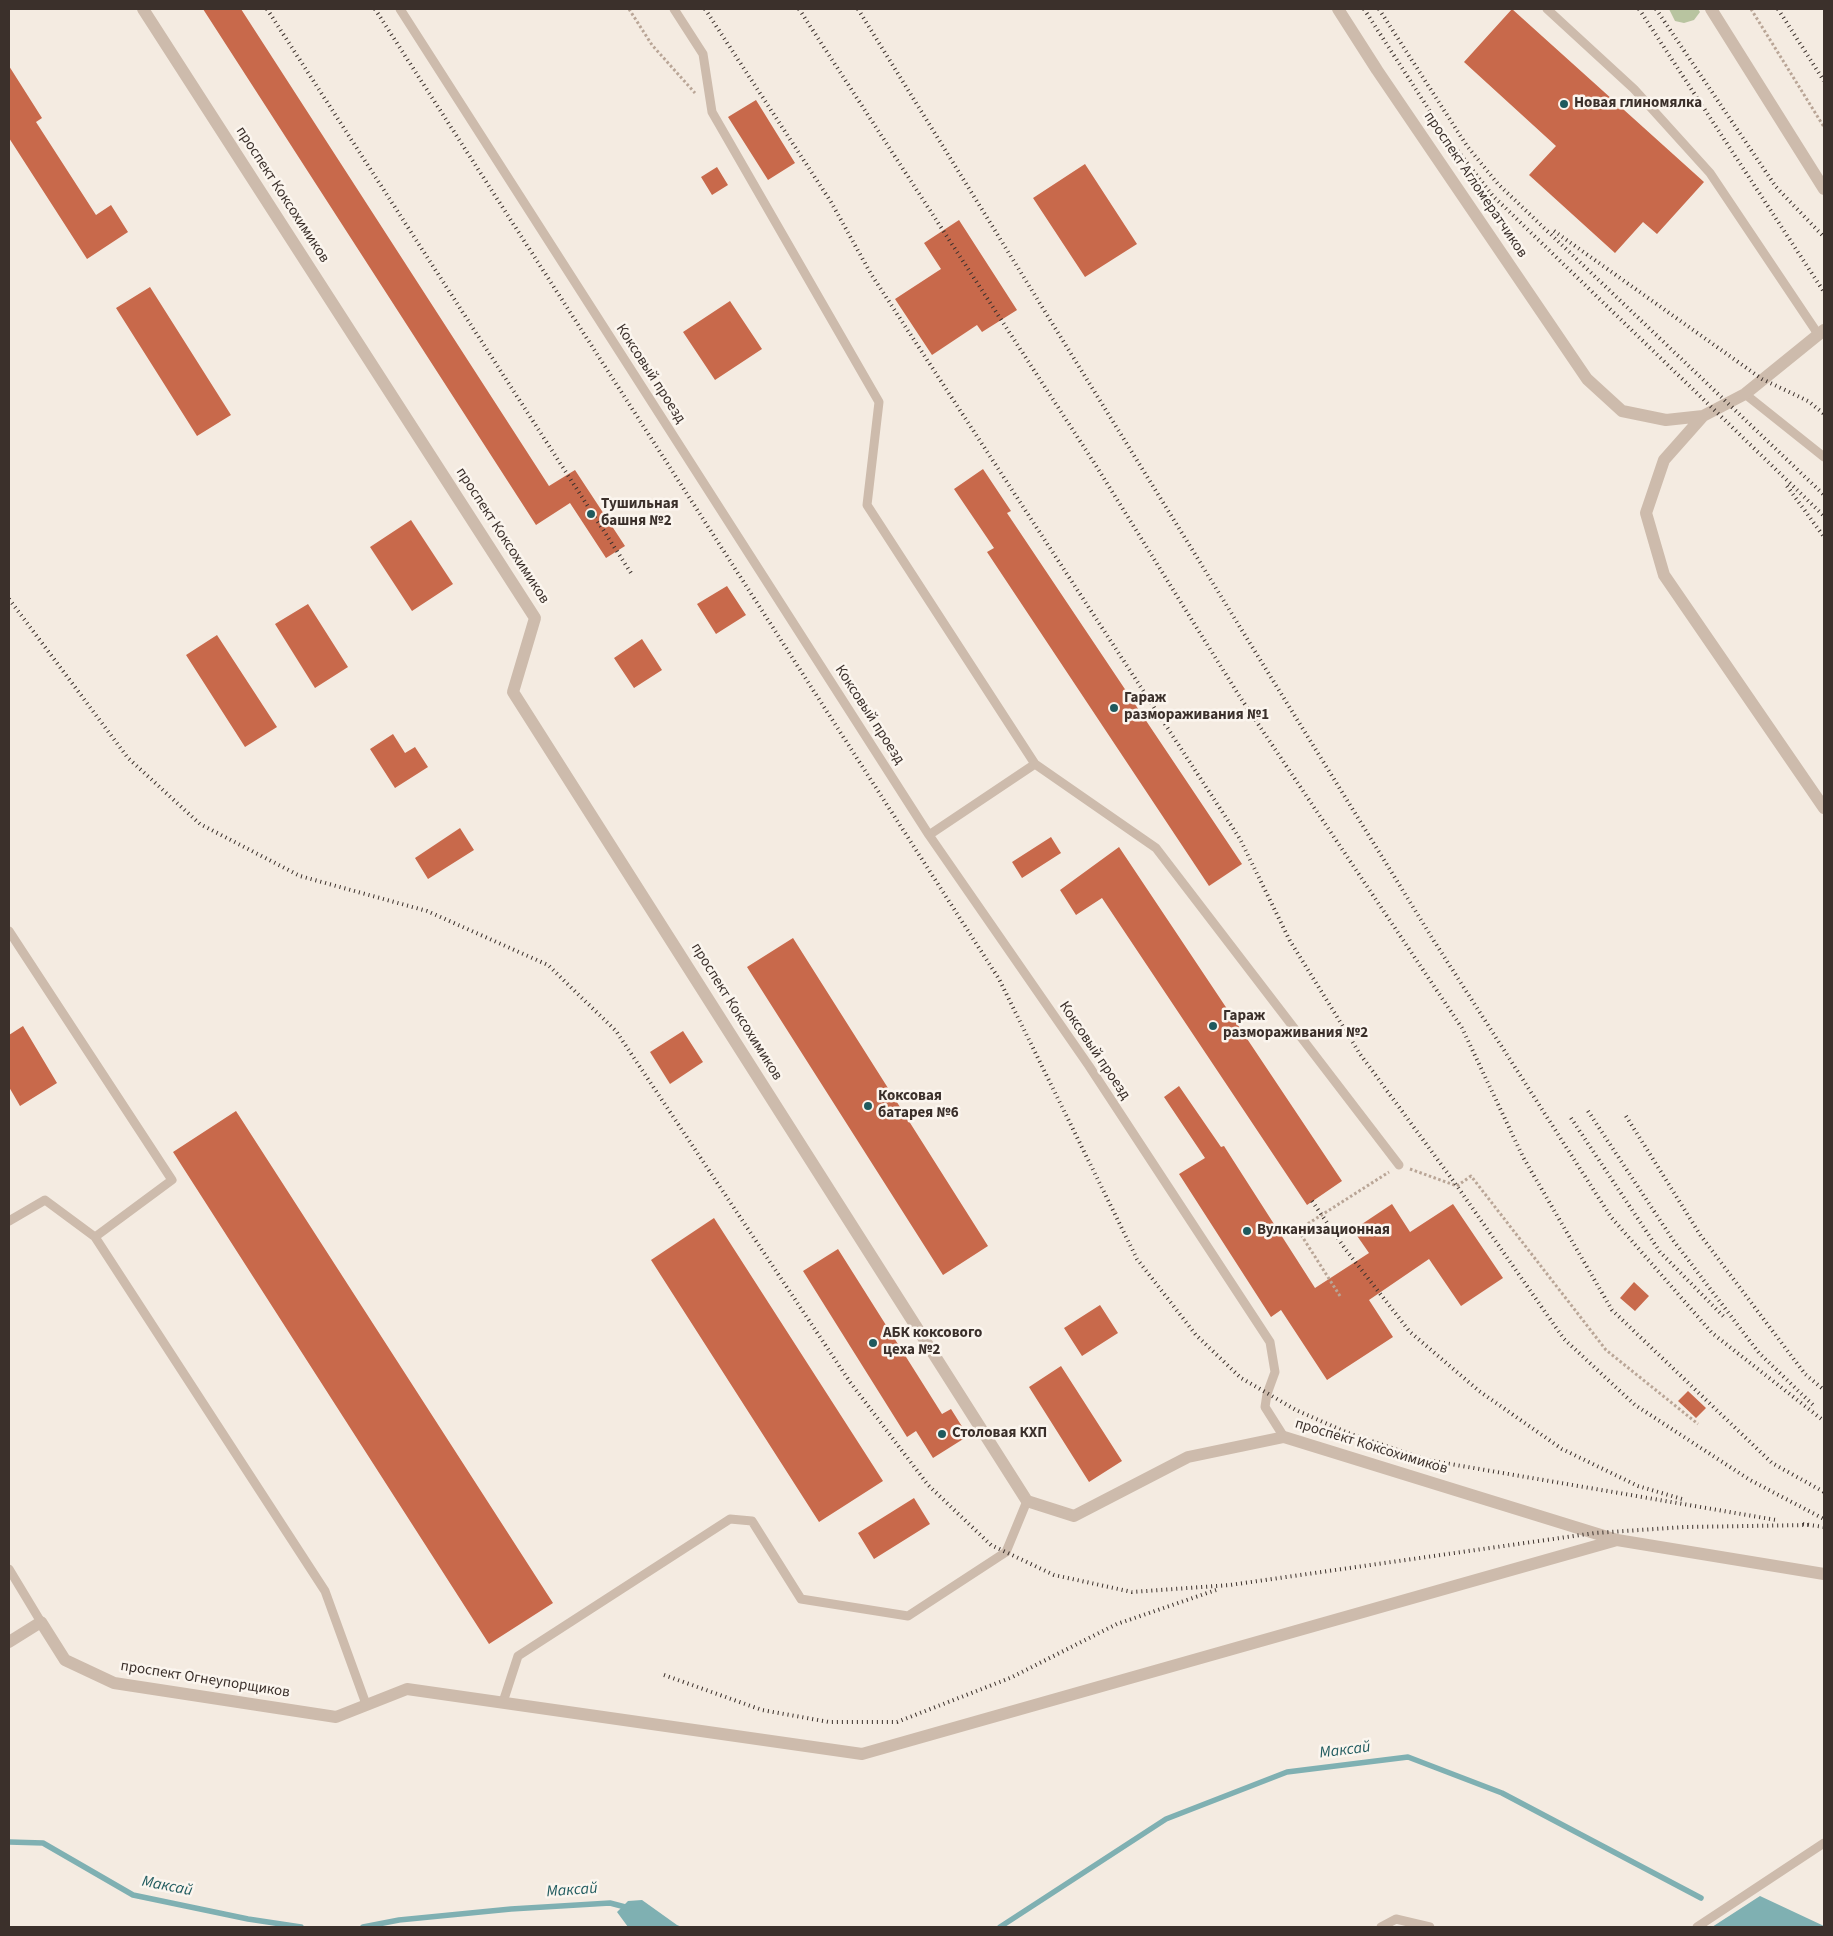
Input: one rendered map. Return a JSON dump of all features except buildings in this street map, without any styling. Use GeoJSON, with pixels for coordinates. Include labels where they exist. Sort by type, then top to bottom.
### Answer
{"type":"FeatureCollection","features":[{"type":"Feature","properties":{"kind":"street","name":"проспект Коксохимиков"},"geometry":{"type":"LineString","coordinates":[[142,9],[535,618],[513,692],[1027,1501],[1074,1516],[1188,1457],[1284,1437],[1617,1540],[1824,1574]]}},
{"type":"Feature","properties":{"kind":"street","name":"проспект Агломератчиков"},"geometry":{"type":"LineString","coordinates":[[1338,9],[1377,70],[1587,379],[1622,411],[1666,420],[1703,416]]}},
{"type":"Feature","properties":{"kind":"street"},"geometry":{"type":"LineString","coordinates":[[1712,9],[1824,189]]}},
{"type":"Feature","properties":{"kind":"street"},"geometry":{"type":"LineString","coordinates":[[1821,332],[1745,394],[1703,416],[1664,460],[1646,512],[1664,574],[1824,808]]}},
{"type":"Feature","properties":{"kind":"street"},"geometry":{"type":"LineString","coordinates":[[366,1704],[407,1689],[862,1754],[1617,1540]]}},
{"type":"Feature","properties":{"kind":"street"},"geometry":{"type":"LineString","coordinates":[[9,1642],[41,1622]]}},
{"type":"Feature","properties":{"kind":"street","name":"проспект Огнеупорщиков"},"geometry":{"type":"LineString","coordinates":[[41,1622],[65,1660],[114,1682],[336,1717],[366,1704]]}},
{"type":"Feature","properties":{"kind":"lane","name":"Коксовый проезд"},"geometry":{"type":"LineString","coordinates":[[400,9],[929,834],[1089,1066],[1270,1342],[1275,1372],[1267,1394],[1265,1408],[1284,1437]]}},
{"type":"Feature","properties":{"kind":"lane"},"geometry":{"type":"LineString","coordinates":[[674,9],[703,54],[712,112],[879,402],[867,505],[1035,764],[1156,848],[1399,1165]]}},
{"type":"Feature","properties":{"kind":"lane"},"geometry":{"type":"LineString","coordinates":[[1547,9],[1634,89],[1710,173],[1821,332]]}},
{"type":"Feature","properties":{"kind":"lane"},"geometry":{"type":"LineString","coordinates":[[1745,394],[1824,457]]}},
{"type":"Feature","properties":{"kind":"lane"},"geometry":{"type":"LineString","coordinates":[[929,834],[1035,764]]}},
{"type":"Feature","properties":{"kind":"lane"},"geometry":{"type":"LineString","coordinates":[[9,931],[172,1180],[95,1237]]}},
{"type":"Feature","properties":{"kind":"lane"},"geometry":{"type":"LineString","coordinates":[[9,1221],[45,1200],[95,1237],[326,1591],[366,1704]]}},
{"type":"Feature","properties":{"kind":"lane"},"geometry":{"type":"LineString","coordinates":[[503,1702],[518,1656],[730,1519],[752,1521],[801,1599],[908,1616],[1006,1552],[1027,1501]]}},
{"type":"Feature","properties":{"kind":"lane"},"geometry":{"type":"LineString","coordinates":[[9,1569],[41,1622]]}},
{"type":"Feature","properties":{"kind":"lane"},"geometry":{"type":"LineString","coordinates":[[1697,1927],[1824,1843]]}},
{"type":"Feature","properties":{"kind":"lane"},"geometry":{"type":"LineString","coordinates":[[1381,1927],[1396,1919],[1430,1927]]}},
{"type":"Feature","properties":{"kind":"path"},"geometry":{"type":"LineString","coordinates":[[629,9],[652,45],[712,112]]}},
{"type":"Feature","properties":{"kind":"path"},"geometry":{"type":"LineString","coordinates":[[1751,9],[1824,127]]}},
{"type":"Feature","properties":{"kind":"path"},"geometry":{"type":"LineString","coordinates":[[1340,1296],[1298,1230],[1399,1165],[1457,1186],[1471,1176],[1606,1350],[1698,1424]]}},
{"type":"Feature","properties":{"kind":"green space"},"geometry":{"type":"Polygon","coordinates":[[[1669,9],[1698,9],[1700,12],[1694,20],[1684,23],[1675,21],[1669,9]]]}},
{"type":"Feature","properties":{"kind":"water"},"geometry":{"type":"Polygon","coordinates":[[[1760,1896],[1824,1926],[1824,1927],[1712,1927],[1760,1896]]]}},
{"type":"Feature","properties":{"kind":"water"},"geometry":{"type":"Polygon","coordinates":[[[642,1900],[682,1927],[628,1927],[617,1912],[628,1901],[642,1900]]]}},
{"type":"Feature","properties":{"kind":"waterway","name":"Максай"},"geometry":{"type":"LineString","coordinates":[[1000,1927],[1166,1819],[1287,1772],[1408,1757],[1502,1793],[1701,1898]]}},
{"type":"Feature","properties":{"kind":"waterway","name":"Максай"},"geometry":{"type":"LineString","coordinates":[[9,1842],[43,1843],[133,1895],[248,1919],[301,1927]]}},
{"type":"Feature","properties":{"kind":"waterway","name":"Максай"},"geometry":{"type":"LineString","coordinates":[[363,1927],[399,1920],[511,1909],[610,1903],[629,1908]]}},
{"type":"Feature","properties":{"kind":"railway"},"geometry":{"type":"LineString","coordinates":[[267,9],[631,573]]}},
{"type":"Feature","properties":{"kind":"railway"},"geometry":{"type":"LineString","coordinates":[[375,9],[999,979],[1137,1259],[1196,1335],[1241,1378],[1296,1410],[1348,1433],[1427,1460],[1776,1520]]}},
{"type":"Feature","properties":{"kind":"railway"},"geometry":{"type":"LineString","coordinates":[[705,9],[831,202],[871,274],[1240,839],[1290,941],[1360,1054],[1457,1186],[1564,1339],[1635,1405],[1750,1480],[1824,1519]]}},
{"type":"Feature","properties":{"kind":"railway"},"geometry":{"type":"LineString","coordinates":[[799,9],[1093,461],[1238,694],[1462,1028],[1523,1157],[1612,1310],[1772,1463],[1824,1492]]}},
{"type":"Feature","properties":{"kind":"railway"},"geometry":{"type":"LineString","coordinates":[[858,9],[1434,941],[1611,1217],[1712,1333],[1824,1421]]}},
{"type":"Feature","properties":{"kind":"railway"},"geometry":{"type":"LineString","coordinates":[[1364,9],[1446,136],[1493,196],[1824,516]]}},
{"type":"Feature","properties":{"kind":"railway"},"geometry":{"type":"LineString","coordinates":[[1379,9],[1467,146],[1498,184],[1824,495]]}},
{"type":"Feature","properties":{"kind":"railway"},"geometry":{"type":"LineString","coordinates":[[1639,9],[1824,292]]}},
{"type":"Feature","properties":{"kind":"railway"},"geometry":{"type":"LineString","coordinates":[[1656,9],[1776,187],[1824,237]]}},
{"type":"Feature","properties":{"kind":"railway"},"geometry":{"type":"LineString","coordinates":[[1778,9],[1824,81]]}},
{"type":"Feature","properties":{"kind":"railway"},"geometry":{"type":"LineString","coordinates":[[1554,231],[1762,379],[1808,401],[1824,414]]}},
{"type":"Feature","properties":{"kind":"railway"},"geometry":{"type":"LineString","coordinates":[[1787,486],[1824,537]]}},
{"type":"Feature","properties":{"kind":"railway"},"geometry":{"type":"LineString","coordinates":[[9,599],[128,758],[200,824],[300,876],[427,911],[548,965],[616,1031],[850,1382],[928,1485],[991,1545],[1054,1575],[1132,1592],[1230,1585],[1595,1533],[1685,1527],[1808,1525]]}},
{"type":"Feature","properties":{"kind":"railway"},"geometry":{"type":"LineString","coordinates":[[1588,1111],[1673,1240],[1759,1353],[1813,1405]]}},
{"type":"Feature","properties":{"kind":"railway"},"geometry":{"type":"LineString","coordinates":[[1626,1116],[1701,1236],[1805,1374],[1824,1390]]}},
{"type":"Feature","properties":{"kind":"railway"},"geometry":{"type":"LineString","coordinates":[[1571,1118],[1660,1252],[1726,1319]]}},
{"type":"Feature","properties":{"kind":"railway"},"geometry":{"type":"LineString","coordinates":[[1312,1201],[1346,1250],[1410,1332],[1479,1391],[1562,1449],[1638,1486],[1682,1499]]}},
{"type":"Feature","properties":{"kind":"railway"},"geometry":{"type":"LineString","coordinates":[[1803,1524],[1824,1527]]}},
{"type":"Feature","properties":{"kind":"railway"},"geometry":{"type":"LineString","coordinates":[[664,1675],[762,1710],[829,1722],[897,1722],[1010,1678],[1117,1624],[1216,1590]]}},
{"type":"Feature","properties":{"kind":"place","name":"Новая глиномялка"},"geometry":{"type":"Point","coordinates":[1564,104]}},
{"type":"Feature","properties":{"kind":"place","name":"Тушильная башня №2"},"geometry":{"type":"Point","coordinates":[591,514]}},
{"type":"Feature","properties":{"kind":"place","name":"Гараж размораживания №1"},"geometry":{"type":"Point","coordinates":[1114,708]}},
{"type":"Feature","properties":{"kind":"place","name":"Гараж размораживания №2"},"geometry":{"type":"Point","coordinates":[1213,1026]}},
{"type":"Feature","properties":{"kind":"place","name":"Коксовая батарея №6"},"geometry":{"type":"Point","coordinates":[868,1106]}},
{"type":"Feature","properties":{"kind":"place","name":"Вулканизационная"},"geometry":{"type":"Point","coordinates":[1247,1231]}},
{"type":"Feature","properties":{"kind":"place","name":"АБК коксового цеха №2"},"geometry":{"type":"Point","coordinates":[873,1343]}},
{"type":"Feature","properties":{"kind":"place","name":"Столовая КХП"},"geometry":{"type":"Point","coordinates":[942,1434]}}]}
